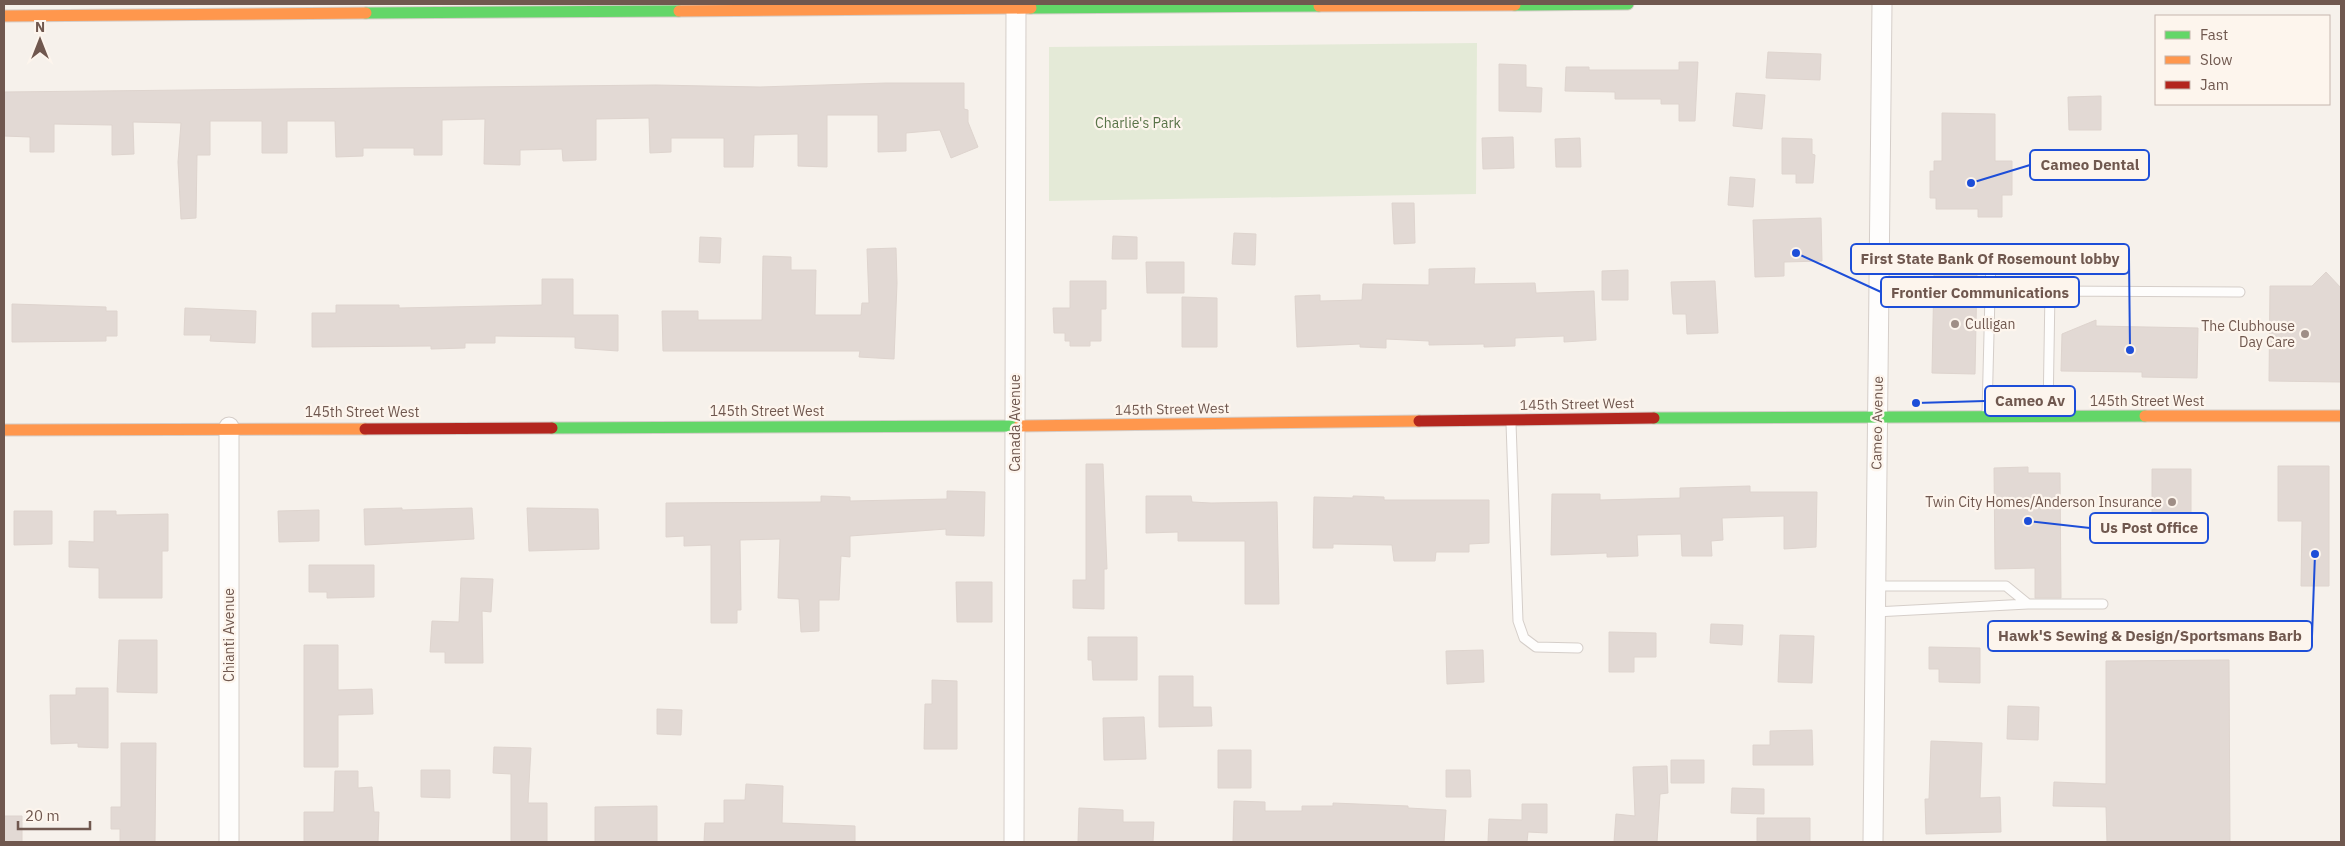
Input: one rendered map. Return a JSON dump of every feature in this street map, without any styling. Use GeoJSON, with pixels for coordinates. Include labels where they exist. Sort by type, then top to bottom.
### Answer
{"type":"FeatureCollection","features":[{"type":"Feature","properties":{"kind":"street"},"geometry":{"type":"LineString","coordinates":[[4,16],[672,7],[1628,4]]}},
{"type":"Feature","properties":{"kind":"street","name":"Cameo Avenue"},"geometry":{"type":"LineString","coordinates":[[1874,842],[1882,4]]}},
{"type":"Feature","properties":{"kind":"street","name":"Canada Avenue"},"geometry":{"type":"LineString","coordinates":[[1014,842],[1016,7]]}},
{"type":"Feature","properties":{"kind":"street","name":"145th Street West"},"geometry":{"type":"LineString","coordinates":[[4,430],[229,427],[1015,426],[1877,416],[2341,416]]}},
{"type":"Feature","properties":{"kind":"street","name":"Chianti Avenue"},"geometry":{"type":"LineString","coordinates":[[229,427],[230,842]]}},
{"type":"Feature","properties":{"kind":"lane"},"geometry":{"type":"LineString","coordinates":[[1987,416],[1991,255]]}},
{"type":"Feature","properties":{"kind":"lane"},"geometry":{"type":"LineString","coordinates":[[2048,416],[2050,290],[2240,292]]}},
{"type":"Feature","properties":{"kind":"lane"},"geometry":{"type":"LineString","coordinates":[[1511,420],[1518,621],[1524,638],[1536,647],[1578,648]]}},
{"type":"Feature","properties":{"kind":"lane"},"geometry":{"type":"LineString","coordinates":[[1876,586],[2006,586],[2028,604]]}},
{"type":"Feature","properties":{"kind":"lane"},"geometry":{"type":"LineString","coordinates":[[1875,612],[2028,604],[2103,604]]}},
{"type":"Feature","properties":{"kind":"green space","name":"Charlie's Park"},"geometry":{"type":"Polygon","coordinates":[[[1477,43],[1476,194],[1049,201],[1049,47],[1477,43]]]}},
{"type":"Feature","properties":{"kind":"building"},"geometry":{"type":"Polygon","coordinates":[[[1768,52],[1821,54],[1820,80],[1766,78],[1768,52]]]}},
{"type":"Feature","properties":{"kind":"building"},"geometry":{"type":"Polygon","coordinates":[[[1679,62],[1698,62],[1695,121],[1679,121],[1679,104],[1661,104],[1661,99],[1615,99],[1615,92],[1565,91],[1566,67],[1589,67],[1589,70],[1679,70],[1679,62]]]}},
{"type":"Feature","properties":{"kind":"building"},"geometry":{"type":"Polygon","coordinates":[[[1499,64],[1526,65],[1526,87],[1542,88],[1541,112],[1499,111],[1499,64]]]}},
{"type":"Feature","properties":{"kind":"building"},"geometry":{"type":"Polygon","coordinates":[[[886,83],[964,83],[964,109],[968,110],[968,122],[978,147],[951,158],[940,130],[906,133],[906,151],[878,152],[878,115],[827,115],[827,167],[798,166],[798,134],[754,135],[753,167],[724,167],[724,138],[671,138],[671,152],[650,153],[649,118],[596,119],[596,160],[563,161],[562,149],[520,150],[520,165],[484,164],[485,119],[442,120],[442,155],[414,155],[414,148],[363,148],[363,156],[336,157],[335,121],[287,121],[287,153],[262,153],[262,121],[210,121],[210,155],[197,155],[196,218],[181,219],[178,162],[181,123],[133,122],[134,154],[112,155],[112,125],[54,124],[54,152],[30,152],[30,137],[4,136],[4,92],[655,85],[760,87],[886,83]]]}},
{"type":"Feature","properties":{"kind":"building"},"geometry":{"type":"Polygon","coordinates":[[[1736,93],[1765,95],[1762,129],[1733,126],[1736,93]]]}},
{"type":"Feature","properties":{"kind":"building"},"geometry":{"type":"Polygon","coordinates":[[[2101,96],[2101,130],[2069,130],[2068,97],[2101,96]]]}},
{"type":"Feature","properties":{"kind":"building"},"geometry":{"type":"Polygon","coordinates":[[[1942,113],[1995,114],[1995,161],[2012,161],[2012,195],[2002,195],[2002,217],[1978,217],[1978,209],[1936,209],[1936,198],[1930,198],[1930,171],[1934,171],[1934,161],[1942,161],[1942,113]]]}},
{"type":"Feature","properties":{"kind":"building"},"geometry":{"type":"Polygon","coordinates":[[[1513,137],[1514,168],[1483,169],[1482,138],[1513,137]]]}},
{"type":"Feature","properties":{"kind":"building"},"geometry":{"type":"Polygon","coordinates":[[[1580,138],[1581,167],[1556,167],[1555,139],[1580,138]]]}},
{"type":"Feature","properties":{"kind":"building"},"geometry":{"type":"Polygon","coordinates":[[[1782,138],[1812,139],[1812,154],[1815,155],[1813,183],[1796,183],[1796,174],[1782,174],[1782,138]]]}},
{"type":"Feature","properties":{"kind":"building"},"geometry":{"type":"Polygon","coordinates":[[[1730,177],[1755,179],[1753,207],[1728,205],[1730,177]]]}},
{"type":"Feature","properties":{"kind":"building"},"geometry":{"type":"Polygon","coordinates":[[[1392,203],[1414,203],[1415,243],[1394,244],[1392,203]]]}},
{"type":"Feature","properties":{"kind":"building"},"geometry":{"type":"Polygon","coordinates":[[[1821,218],[1822,261],[1784,262],[1784,276],[1755,277],[1753,220],[1821,218]]]}},
{"type":"Feature","properties":{"kind":"building"},"geometry":{"type":"Polygon","coordinates":[[[1234,233],[1256,234],[1255,265],[1232,264],[1234,233]]]}},
{"type":"Feature","properties":{"kind":"building"},"geometry":{"type":"Polygon","coordinates":[[[1113,236],[1137,237],[1137,259],[1112,259],[1113,236]]]}},
{"type":"Feature","properties":{"kind":"building"},"geometry":{"type":"Polygon","coordinates":[[[700,237],[721,238],[720,263],[699,262],[700,237]]]}},
{"type":"Feature","properties":{"kind":"building"},"geometry":{"type":"Polygon","coordinates":[[[896,248],[897,283],[894,359],[859,357],[860,351],[663,351],[662,311],[698,311],[698,320],[762,320],[763,256],[791,257],[791,270],[816,270],[815,315],[861,315],[862,303],[869,303],[867,249],[896,248]]]}},
{"type":"Feature","properties":{"kind":"building"},"geometry":{"type":"Polygon","coordinates":[[[1146,262],[1184,262],[1184,293],[1147,293],[1146,262]]]}},
{"type":"Feature","properties":{"kind":"building"},"geometry":{"type":"Polygon","coordinates":[[[1475,268],[1474,284],[1535,283],[1536,293],[1594,291],[1596,340],[1564,342],[1564,336],[1515,338],[1515,346],[1484,347],[1484,344],[1429,345],[1429,341],[1386,339],[1386,348],[1360,347],[1360,344],[1297,347],[1295,296],[1320,295],[1320,301],[1362,300],[1363,284],[1429,285],[1429,269],[1475,268]]]}},
{"type":"Feature","properties":{"kind":"building"},"geometry":{"type":"Polygon","coordinates":[[[1628,270],[1628,300],[1602,300],[1602,271],[1628,270]]]}},
{"type":"Feature","properties":{"kind":"building","name":"The Clubhouse Day Care"},"geometry":{"type":"Polygon","coordinates":[[[2326,272],[2341,288],[2341,382],[2269,381],[2270,286],[2312,286],[2326,272]]]}},
{"type":"Feature","properties":{"kind":"building","name":"Culligan"},"geometry":{"type":"Polygon","coordinates":[[[1934,274],[1977,274],[1975,374],[1932,373],[1934,274]]]}},
{"type":"Feature","properties":{"kind":"building"},"geometry":{"type":"Polygon","coordinates":[[[542,279],[573,279],[573,315],[618,315],[618,351],[575,348],[575,337],[495,336],[495,343],[465,343],[465,348],[431,349],[431,346],[312,347],[312,313],[336,313],[336,305],[399,305],[399,308],[542,305],[542,279]]]}},
{"type":"Feature","properties":{"kind":"building"},"geometry":{"type":"Polygon","coordinates":[[[1070,281],[1106,281],[1106,309],[1101,309],[1101,341],[1090,341],[1090,346],[1070,346],[1070,341],[1065,341],[1065,333],[1054,333],[1053,308],[1070,308],[1070,281]]]}},
{"type":"Feature","properties":{"kind":"building"},"geometry":{"type":"Polygon","coordinates":[[[1715,281],[1718,333],[1687,334],[1686,314],[1673,314],[1671,282],[1715,281]]]}},
{"type":"Feature","properties":{"kind":"building"},"geometry":{"type":"Polygon","coordinates":[[[1182,297],[1217,298],[1217,347],[1182,347],[1182,297]]]}},
{"type":"Feature","properties":{"kind":"building"},"geometry":{"type":"Polygon","coordinates":[[[12,304],[106,307],[106,311],[117,311],[117,336],[106,336],[106,341],[12,342],[12,304]]]}},
{"type":"Feature","properties":{"kind":"building"},"geometry":{"type":"Polygon","coordinates":[[[185,308],[256,311],[255,343],[210,341],[211,335],[184,335],[185,308]]]}},
{"type":"Feature","properties":{"kind":"building"},"geometry":{"type":"Polygon","coordinates":[[[2096,320],[2096,326],[2198,328],[2197,378],[2142,377],[2142,372],[2061,371],[2062,334],[2096,320]]]}},
{"type":"Feature","properties":{"kind":"building"},"geometry":{"type":"Polygon","coordinates":[[[1086,464],[1103,464],[1107,569],[1104,569],[1104,609],[1073,608],[1073,580],[1086,580],[1086,464]]]}},
{"type":"Feature","properties":{"kind":"building"},"geometry":{"type":"Polygon","coordinates":[[[2278,466],[2329,466],[2329,586],[2301,586],[2302,521],[2278,521],[2278,466]]]}},
{"type":"Feature","properties":{"kind":"building"},"geometry":{"type":"Polygon","coordinates":[[[2028,467],[2028,473],[2060,473],[2061,598],[2035,598],[2035,568],[1995,569],[1994,468],[2028,467]]]}},
{"type":"Feature","properties":{"kind":"building","name":"Twin City Homes/Anderson Insurance"},"geometry":{"type":"Polygon","coordinates":[[[2152,469],[2191,469],[2191,539],[2152,536],[2152,469]]]}},
{"type":"Feature","properties":{"kind":"building"},"geometry":{"type":"Polygon","coordinates":[[[1750,486],[1750,492],[1817,492],[1816,547],[1784,549],[1784,516],[1722,518],[1723,540],[1711,541],[1712,556],[1682,556],[1681,534],[1637,535],[1638,556],[1607,557],[1607,553],[1551,555],[1552,494],[1600,494],[1600,500],[1680,498],[1680,488],[1750,486]]]}},
{"type":"Feature","properties":{"kind":"building"},"geometry":{"type":"Polygon","coordinates":[[[947,491],[985,492],[984,536],[946,535],[946,529],[850,536],[850,557],[841,556],[839,600],[819,600],[819,631],[801,632],[799,599],[778,598],[780,539],[740,540],[741,610],[737,610],[737,623],[711,623],[711,545],[684,546],[684,536],[666,537],[666,503],[821,502],[821,496],[850,497],[850,501],[947,499],[947,491]]]}},
{"type":"Feature","properties":{"kind":"building"},"geometry":{"type":"Polygon","coordinates":[[[1146,496],[1191,496],[1192,502],[1211,503],[1277,502],[1279,604],[1245,604],[1245,541],[1178,541],[1178,532],[1146,533],[1146,496]]]}},
{"type":"Feature","properties":{"kind":"building"},"geometry":{"type":"Polygon","coordinates":[[[1353,496],[1384,497],[1384,500],[1489,500],[1489,543],[1469,544],[1469,552],[1436,552],[1435,561],[1394,561],[1392,545],[1333,544],[1333,548],[1313,548],[1314,497],[1353,498],[1353,496]]]}},
{"type":"Feature","properties":{"kind":"building"},"geometry":{"type":"Polygon","coordinates":[[[402,508],[402,510],[472,508],[474,539],[365,545],[364,509],[402,508]]]}},
{"type":"Feature","properties":{"kind":"building"},"geometry":{"type":"Polygon","coordinates":[[[527,508],[598,509],[599,549],[529,551],[527,508]]]}},
{"type":"Feature","properties":{"kind":"building"},"geometry":{"type":"Polygon","coordinates":[[[319,510],[319,541],[279,542],[278,511],[319,510]]]}},
{"type":"Feature","properties":{"kind":"building"},"geometry":{"type":"Polygon","coordinates":[[[14,511],[52,511],[52,544],[14,545],[14,511]]]}},
{"type":"Feature","properties":{"kind":"building"},"geometry":{"type":"Polygon","coordinates":[[[94,511],[116,511],[116,515],[168,514],[168,551],[162,551],[162,598],[99,598],[99,568],[69,567],[69,541],[94,542],[94,511]]]}},
{"type":"Feature","properties":{"kind":"building"},"geometry":{"type":"Polygon","coordinates":[[[309,565],[374,565],[374,597],[327,598],[327,592],[309,592],[309,565]]]}},
{"type":"Feature","properties":{"kind":"building"},"geometry":{"type":"Polygon","coordinates":[[[461,578],[493,579],[491,612],[482,611],[483,663],[445,663],[445,652],[430,652],[432,621],[459,622],[461,578]]]}},
{"type":"Feature","properties":{"kind":"building"},"geometry":{"type":"Polygon","coordinates":[[[956,582],[992,582],[992,622],[957,622],[956,582]]]}},
{"type":"Feature","properties":{"kind":"building"},"geometry":{"type":"Polygon","coordinates":[[[1711,624],[1743,625],[1742,645],[1710,643],[1711,624]]]}},
{"type":"Feature","properties":{"kind":"building"},"geometry":{"type":"Polygon","coordinates":[[[1609,632],[1656,633],[1656,657],[1634,657],[1634,672],[1609,672],[1609,632]]]}},
{"type":"Feature","properties":{"kind":"building"},"geometry":{"type":"Polygon","coordinates":[[[1780,635],[1814,636],[1812,683],[1778,682],[1780,635]]]}},
{"type":"Feature","properties":{"kind":"building"},"geometry":{"type":"Polygon","coordinates":[[[1088,637],[1137,637],[1137,680],[1093,680],[1092,660],[1088,660],[1088,637]]]}},
{"type":"Feature","properties":{"kind":"building"},"geometry":{"type":"Polygon","coordinates":[[[119,640],[157,640],[157,693],[117,692],[119,640]]]}},
{"type":"Feature","properties":{"kind":"building"},"geometry":{"type":"Polygon","coordinates":[[[304,645],[338,645],[338,690],[372,689],[373,714],[338,715],[338,767],[304,767],[304,645]]]}},
{"type":"Feature","properties":{"kind":"building"},"geometry":{"type":"Polygon","coordinates":[[[1929,647],[1980,648],[1980,683],[1939,682],[1939,669],[1929,669],[1929,647]]]}},
{"type":"Feature","properties":{"kind":"building"},"geometry":{"type":"Polygon","coordinates":[[[1483,650],[1484,682],[1447,684],[1446,651],[1483,650]]]}},
{"type":"Feature","properties":{"kind":"building"},"geometry":{"type":"Polygon","coordinates":[[[2229,660],[2230,842],[2107,842],[2106,807],[2053,806],[2054,782],[2106,784],[2106,661],[2229,660]]]}},
{"type":"Feature","properties":{"kind":"building"},"geometry":{"type":"Polygon","coordinates":[[[1159,676],[1193,676],[1193,707],[1211,707],[1212,726],[1159,727],[1159,676]]]}},
{"type":"Feature","properties":{"kind":"building"},"geometry":{"type":"Polygon","coordinates":[[[932,680],[957,681],[957,749],[924,749],[925,704],[932,704],[932,680]]]}},
{"type":"Feature","properties":{"kind":"building"},"geometry":{"type":"Polygon","coordinates":[[[76,688],[108,688],[108,748],[78,747],[78,743],[51,744],[50,695],[76,695],[76,688]]]}},
{"type":"Feature","properties":{"kind":"building"},"geometry":{"type":"Polygon","coordinates":[[[2008,706],[2039,707],[2038,740],[2007,739],[2008,706]]]}},
{"type":"Feature","properties":{"kind":"building"},"geometry":{"type":"Polygon","coordinates":[[[657,709],[682,710],[681,735],[657,734],[657,709]]]}},
{"type":"Feature","properties":{"kind":"building"},"geometry":{"type":"Polygon","coordinates":[[[1144,717],[1146,759],[1104,760],[1103,718],[1144,717]]]}},
{"type":"Feature","properties":{"kind":"building"},"geometry":{"type":"Polygon","coordinates":[[[1812,730],[1813,765],[1753,765],[1753,745],[1770,745],[1770,731],[1812,730]]]}},
{"type":"Feature","properties":{"kind":"building"},"geometry":{"type":"Polygon","coordinates":[[[1931,741],[1982,743],[1980,798],[2000,797],[2001,832],[1926,834],[1925,799],[1929,799],[1931,741]]]}},
{"type":"Feature","properties":{"kind":"building"},"geometry":{"type":"Polygon","coordinates":[[[121,743],[156,743],[155,842],[120,842],[120,829],[111,829],[111,807],[121,807],[121,743]]]}},
{"type":"Feature","properties":{"kind":"building"},"geometry":{"type":"Polygon","coordinates":[[[494,747],[531,748],[528,803],[547,803],[547,842],[511,842],[511,774],[493,773],[494,747]]]}},
{"type":"Feature","properties":{"kind":"building"},"geometry":{"type":"Polygon","coordinates":[[[1218,750],[1251,750],[1251,788],[1218,788],[1218,750]]]}},
{"type":"Feature","properties":{"kind":"building"},"geometry":{"type":"Polygon","coordinates":[[[1671,760],[1704,760],[1704,783],[1671,783],[1671,760]]]}},
{"type":"Feature","properties":{"kind":"building"},"geometry":{"type":"Polygon","coordinates":[[[1667,766],[1668,793],[1660,794],[1657,842],[1614,842],[1616,814],[1635,816],[1633,767],[1667,766]]]}},
{"type":"Feature","properties":{"kind":"building"},"geometry":{"type":"Polygon","coordinates":[[[421,770],[450,770],[450,798],[421,797],[421,770]]]}},
{"type":"Feature","properties":{"kind":"building"},"geometry":{"type":"Polygon","coordinates":[[[1446,770],[1470,770],[1471,797],[1446,797],[1446,770]]]}},
{"type":"Feature","properties":{"kind":"building"},"geometry":{"type":"Polygon","coordinates":[[[335,771],[358,771],[358,788],[372,787],[374,812],[379,812],[378,842],[304,842],[304,812],[334,812],[335,771]]]}},
{"type":"Feature","properties":{"kind":"building"},"geometry":{"type":"Polygon","coordinates":[[[746,784],[783,786],[782,823],[855,826],[855,842],[704,842],[705,823],[724,823],[724,800],[745,800],[746,784]]]}},
{"type":"Feature","properties":{"kind":"building"},"geometry":{"type":"Polygon","coordinates":[[[1732,788],[1764,789],[1764,814],[1731,813],[1732,788]]]}},
{"type":"Feature","properties":{"kind":"building"},"geometry":{"type":"Polygon","coordinates":[[[1234,801],[1265,802],[1265,811],[1302,811],[1302,806],[1333,806],[1333,803],[1408,806],[1408,808],[1446,810],[1444,842],[1233,842],[1234,801]]]}},
{"type":"Feature","properties":{"kind":"building"},"geometry":{"type":"Polygon","coordinates":[[[1522,804],[1547,804],[1547,833],[1528,832],[1527,842],[1488,842],[1489,819],[1522,820],[1522,804]]]}},
{"type":"Feature","properties":{"kind":"building"},"geometry":{"type":"Polygon","coordinates":[[[657,806],[657,842],[595,842],[595,807],[657,806]]]}},
{"type":"Feature","properties":{"kind":"building"},"geometry":{"type":"Polygon","coordinates":[[[1079,808],[1123,810],[1123,822],[1154,822],[1153,842],[1078,842],[1079,808]]]}},
{"type":"Feature","properties":{"kind":"building"},"geometry":{"type":"Polygon","coordinates":[[[4,816],[22,816],[22,842],[4,842],[4,816]]]}},
{"type":"Feature","properties":{"kind":"building"},"geometry":{"type":"Polygon","coordinates":[[[1757,818],[1810,818],[1810,842],[1757,842],[1757,818]]]}},
{"type":"Feature","properties":{"kind":"traffic: fast"},"geometry":{"type":"LineString","coordinates":[[1515,5],[1628,4]]}},
{"type":"Feature","properties":{"kind":"traffic: fast"},"geometry":{"type":"LineString","coordinates":[[1031,8],[1319,6]]}},
{"type":"Feature","properties":{"kind":"traffic: fast"},"geometry":{"type":"LineString","coordinates":[[366,13],[679,11]]}},
{"type":"Feature","properties":{"kind":"traffic: fast"},"geometry":{"type":"LineString","coordinates":[[1654,418],[2145,416]]}},
{"type":"Feature","properties":{"kind":"traffic: fast"},"geometry":{"type":"LineString","coordinates":[[552,428],[1019,426]]}},
{"type":"Feature","properties":{"kind":"traffic: slow"},"geometry":{"type":"LineString","coordinates":[[1319,6],[1515,5]]}},
{"type":"Feature","properties":{"kind":"traffic: slow"},"geometry":{"type":"LineString","coordinates":[[679,11],[1031,8]]}},
{"type":"Feature","properties":{"kind":"traffic: slow"},"geometry":{"type":"LineString","coordinates":[[4,16],[366,13]]}},
{"type":"Feature","properties":{"kind":"traffic: slow"},"geometry":{"type":"LineString","coordinates":[[2145,416],[2341,416]]}},
{"type":"Feature","properties":{"kind":"traffic: slow"},"geometry":{"type":"LineString","coordinates":[[1019,426],[1419,421]]}},
{"type":"Feature","properties":{"kind":"traffic: slow"},"geometry":{"type":"LineString","coordinates":[[4,430],[365,429]]}},
{"type":"Feature","properties":{"kind":"traffic: jam"},"geometry":{"type":"LineString","coordinates":[[1419,421],[1654,418]]}},
{"type":"Feature","properties":{"kind":"traffic: jam"},"geometry":{"type":"LineString","coordinates":[[365,429],[552,428]]}},
{"type":"Feature","properties":{"kind":"place","name":"Cameo Dental"},"geometry":{"type":"Point","coordinates":[1971,183]}},
{"type":"Feature","properties":{"kind":"place","name":"Frontier Communications"},"geometry":{"type":"Point","coordinates":[1796,253]}},
{"type":"Feature","properties":{"kind":"place","name":"Culligan"},"geometry":{"type":"Point","coordinates":[1955,324]}},
{"type":"Feature","properties":{"kind":"place","name":"The Clubhouse Day Care"},"geometry":{"type":"Point","coordinates":[2305,334]}},
{"type":"Feature","properties":{"kind":"place","name":"First State Bank Of Rosemount lobby"},"geometry":{"type":"Point","coordinates":[2130,350]}},
{"type":"Feature","properties":{"kind":"place","name":"Cameo Av"},"geometry":{"type":"Point","coordinates":[1916,403]}},
{"type":"Feature","properties":{"kind":"place","name":"Twin City Homes/Anderson Insurance"},"geometry":{"type":"Point","coordinates":[2172,502]}},
{"type":"Feature","properties":{"kind":"place","name":"Us Post Office"},"geometry":{"type":"Point","coordinates":[2028,521]}},
{"type":"Feature","properties":{"kind":"place","name":"Hawk'S Sewing & Design/Sportsmans Barb"},"geometry":{"type":"Point","coordinates":[2315,554]}}]}
